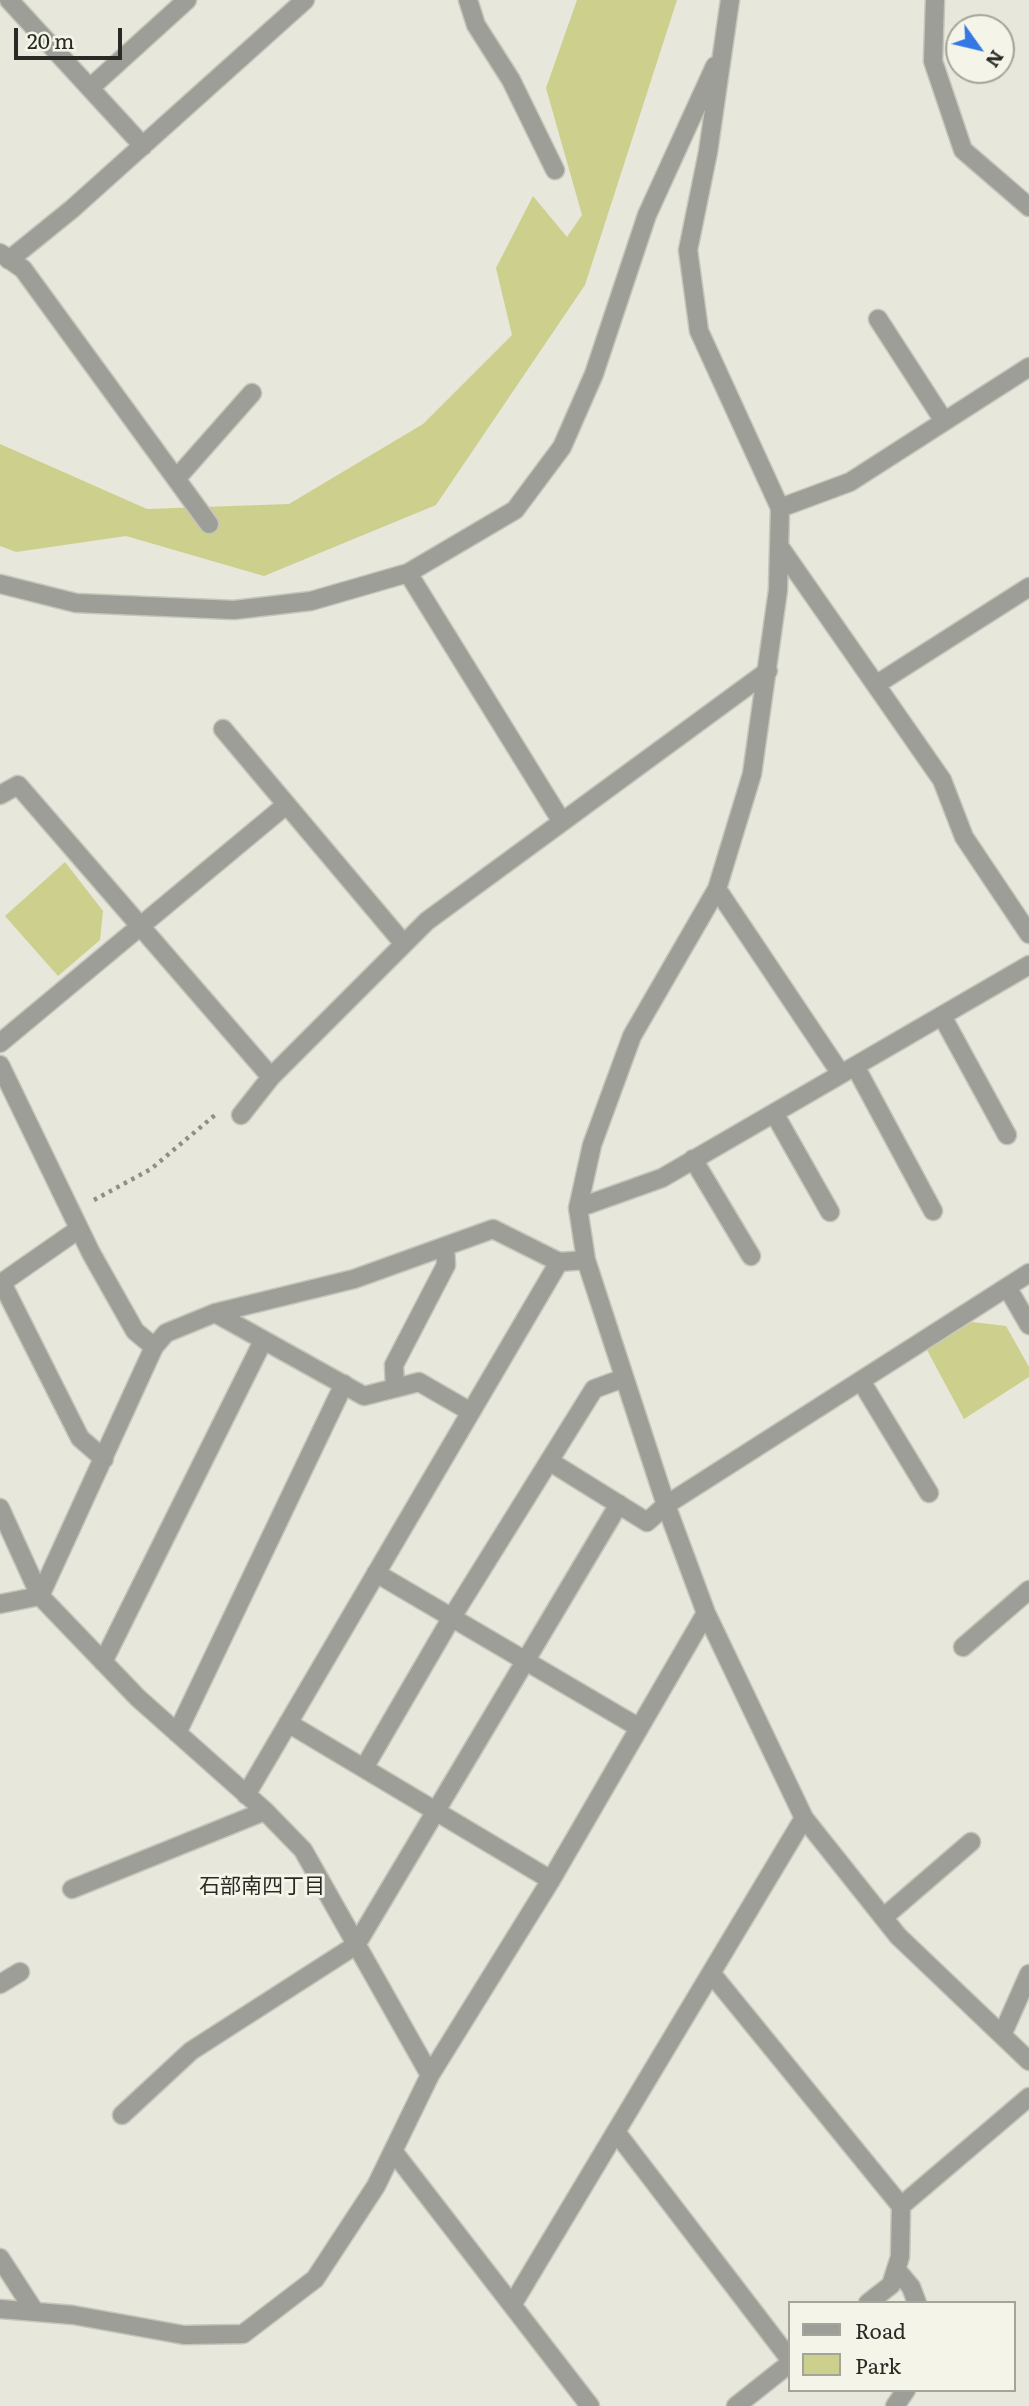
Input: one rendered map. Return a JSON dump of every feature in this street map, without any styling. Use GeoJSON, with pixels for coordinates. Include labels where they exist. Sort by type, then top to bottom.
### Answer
{"type":"FeatureCollection","features":[{"type":"Feature","properties":{"kind":"street"},"geometry":{"type":"LineString","coordinates":[[9,0],[143,146]]}},
{"type":"Feature","properties":{"kind":"street"},"geometry":{"type":"LineString","coordinates":[[90,88],[187,0]]}},
{"type":"Feature","properties":{"kind":"street"},"geometry":{"type":"LineString","coordinates":[[209,524],[23,269],[5,256],[72,209],[305,0]]}},
{"type":"Feature","properties":{"kind":"street"},"geometry":{"type":"LineString","coordinates":[[468,0],[476,25],[511,80],[555,170]]}},
{"type":"Feature","properties":{"kind":"street"},"geometry":{"type":"LineString","coordinates":[[730,0],[708,152],[688,250],[699,331],[780,508],[778,590],[768,671],[751,774],[717,889],[632,1036],[592,1145],[578,1208],[586,1260],[666,1506],[706,1613],[804,1818],[898,1936],[1029,2061]]}},
{"type":"Feature","properties":{"kind":"street"},"geometry":{"type":"LineString","coordinates":[[935,0],[933,61],[962,150],[1029,207]]}},
{"type":"Feature","properties":{"kind":"street"},"geometry":{"type":"LineString","coordinates":[[0,584],[76,603],[234,610],[311,601],[408,573],[515,510],[562,447],[594,374],[647,215],[724,46]]}},
{"type":"Feature","properties":{"kind":"street"},"geometry":{"type":"LineString","coordinates":[[878,318],[944,421]]}},
{"type":"Feature","properties":{"kind":"street"},"geometry":{"type":"LineString","coordinates":[[780,508],[850,482],[1029,367]]}},
{"type":"Feature","properties":{"kind":"street"},"geometry":{"type":"LineString","coordinates":[[176,479],[252,393]]}},
{"type":"Feature","properties":{"kind":"street"},"geometry":{"type":"LineString","coordinates":[[779,546],[942,780],[964,837],[1029,934]]}},
{"type":"Feature","properties":{"kind":"street"},"geometry":{"type":"LineString","coordinates":[[408,573],[562,822]]}},
{"type":"Feature","properties":{"kind":"street"},"geometry":{"type":"LineString","coordinates":[[877,684],[1026,594]]}},
{"type":"Feature","properties":{"kind":"street"},"geometry":{"type":"LineString","coordinates":[[232,1112],[271,1077],[427,921],[768,671]]}},
{"type":"Feature","properties":{"kind":"street"},"geometry":{"type":"LineString","coordinates":[[223,729],[404,944]]}},
{"type":"Feature","properties":{"kind":"street"},"geometry":{"type":"LineString","coordinates":[[0,795],[18,785],[271,1077]]}},
{"type":"Feature","properties":{"kind":"street"},"geometry":{"type":"LineString","coordinates":[[0,1043],[141,928],[286,804]]}},
{"type":"Feature","properties":{"kind":"street"},"geometry":{"type":"LineString","coordinates":[[717,889],[848,1070],[933,1211]]}},
{"type":"Feature","properties":{"kind":"street"},"geometry":{"type":"LineString","coordinates":[[578,1208],[662,1178],[1028,968]]}},
{"type":"Feature","properties":{"kind":"street"},"geometry":{"type":"LineString","coordinates":[[942,1016],[1007,1135]]}},
{"type":"Feature","properties":{"kind":"street"},"geometry":{"type":"LineString","coordinates":[[0,1065],[79,1229],[135,1331],[154,1348]]}},
{"type":"Feature","properties":{"kind":"street"},"geometry":{"type":"LineString","coordinates":[[774,1113],[831,1212]]}},
{"type":"Feature","properties":{"kind":"street"},"geometry":{"type":"LineString","coordinates":[[693,1160],[751,1256]]}},
{"type":"Feature","properties":{"kind":"street"},"geometry":{"type":"LineString","coordinates":[[40,1596],[154,1348],[166,1333],[215,1313],[354,1279],[445,1248],[493,1228],[559,1262],[586,1260]]}},
{"type":"Feature","properties":{"kind":"street"},"geometry":{"type":"LineString","coordinates":[[79,1229],[1,1283],[80,1438],[104,1459]]}},
{"type":"Feature","properties":{"kind":"street"},"geometry":{"type":"LineString","coordinates":[[395,1388],[394,1365],[446,1265],[445,1248]]}},
{"type":"Feature","properties":{"kind":"street"},"geometry":{"type":"LineString","coordinates":[[246,1795],[559,1262]]}},
{"type":"Feature","properties":{"kind":"street"},"geometry":{"type":"LineString","coordinates":[[549,1461],[648,1522],[666,1506],[1029,1273]]}},
{"type":"Feature","properties":{"kind":"street"},"geometry":{"type":"LineString","coordinates":[[1007,1287],[1029,1325]]}},
{"type":"Feature","properties":{"kind":"street"},"geometry":{"type":"LineString","coordinates":[[215,1313],[364,1396],[419,1382],[471,1412]]}},
{"type":"Feature","properties":{"kind":"street"},"geometry":{"type":"LineString","coordinates":[[103,1662],[263,1341]]}},
{"type":"Feature","properties":{"kind":"street"},"geometry":{"type":"LineString","coordinates":[[364,1768],[452,1617],[594,1389],[624,1378]]}},
{"type":"Feature","properties":{"kind":"street"},"geometry":{"type":"LineString","coordinates":[[861,1381],[929,1493]]}},
{"type":"Feature","properties":{"kind":"street"},"geometry":{"type":"LineString","coordinates":[[177,1733],[345,1384]]}},
{"type":"Feature","properties":{"kind":"street"},"geometry":{"type":"LineString","coordinates":[[122,2115],[191,2051],[356,1945],[619,1504]]}},
{"type":"Feature","properties":{"kind":"street"},"geometry":{"type":"LineString","coordinates":[[0,1508],[40,1596],[103,1662],[177,1733],[265,1811],[303,1850],[430,2075]]}},
{"type":"Feature","properties":{"kind":"street"},"geometry":{"type":"LineString","coordinates":[[376,1573],[638,1727]]}},
{"type":"Feature","properties":{"kind":"street"},"geometry":{"type":"LineString","coordinates":[[963,1647],[1029,1590]]}},
{"type":"Feature","properties":{"kind":"street"},"geometry":{"type":"LineString","coordinates":[[0,1604],[40,1596]]}},
{"type":"Feature","properties":{"kind":"street"},"geometry":{"type":"LineString","coordinates":[[0,2309],[73,2315],[184,2335],[243,2334],[315,2279],[376,2186],[430,2075],[551,1880],[706,1613]]}},
{"type":"Feature","properties":{"kind":"street"},"geometry":{"type":"LineString","coordinates":[[288,1723],[551,1880]]}},
{"type":"Feature","properties":{"kind":"street"},"geometry":{"type":"LineString","coordinates":[[72,1889],[265,1811]]}},
{"type":"Feature","properties":{"kind":"street"},"geometry":{"type":"LineString","coordinates":[[512,2305],[804,1818]]}},
{"type":"Feature","properties":{"kind":"street"},"geometry":{"type":"LineString","coordinates":[[884,1917],[971,1842]]}},
{"type":"Feature","properties":{"kind":"street"},"geometry":{"type":"LineString","coordinates":[[0,1984],[20,1972]]}},
{"type":"Feature","properties":{"kind":"street"},"geometry":{"type":"LineString","coordinates":[[711,1973],[901,2206],[901,2257],[891,2285],[871,2301]]}},
{"type":"Feature","properties":{"kind":"street"},"geometry":{"type":"LineString","coordinates":[[1002,2035],[1029,1974]]}},
{"type":"Feature","properties":{"kind":"street"},"geometry":{"type":"LineString","coordinates":[[901,2206],[1029,2097]]}},
{"type":"Feature","properties":{"kind":"street"},"geometry":{"type":"LineString","coordinates":[[616,2132],[788,2357]]}},
{"type":"Feature","properties":{"kind":"street"},"geometry":{"type":"LineString","coordinates":[[393,2151],[590,2406]]}},
{"type":"Feature","properties":{"kind":"street"},"geometry":{"type":"LineString","coordinates":[[0,2258],[35,2312]]}},
{"type":"Feature","properties":{"kind":"street"},"geometry":{"type":"LineString","coordinates":[[896,2270],[911,2287],[915,2301]]}},
{"type":"Feature","properties":{"kind":"street"},"geometry":{"type":"LineString","coordinates":[[736,2406],[788,2365]]}},
{"type":"Feature","properties":{"kind":"path"},"geometry":{"type":"LineString","coordinates":[[71,1212],[151,1169],[232,1112]]}},
{"type":"Feature","properties":{"kind":"green space"},"geometry":{"type":"Polygon","coordinates":[[[577,0],[677,0],[585,285],[436,505],[264,576],[126,536],[16,552],[0,546],[0,444],[147,509],[289,504],[423,424],[512,335],[496,268],[533,196],[567,237],[582,215],[546,88],[577,0]]]}},
{"type":"Feature","properties":{"kind":"green space"},"geometry":{"type":"Polygon","coordinates":[[[65,862],[103,911],[100,940],[58,976],[5,916],[65,862]]]}},
{"type":"Feature","properties":{"kind":"green space"},"geometry":{"type":"Polygon","coordinates":[[[972,1322],[1006,1326],[1029,1367],[1029,1377],[964,1419],[927,1350],[972,1322]]]}},
{"type":"Feature","properties":{"kind":"district","name":"石部南四丁目"},"geometry":{"type":"Point","coordinates":[262,1887]}}]}
